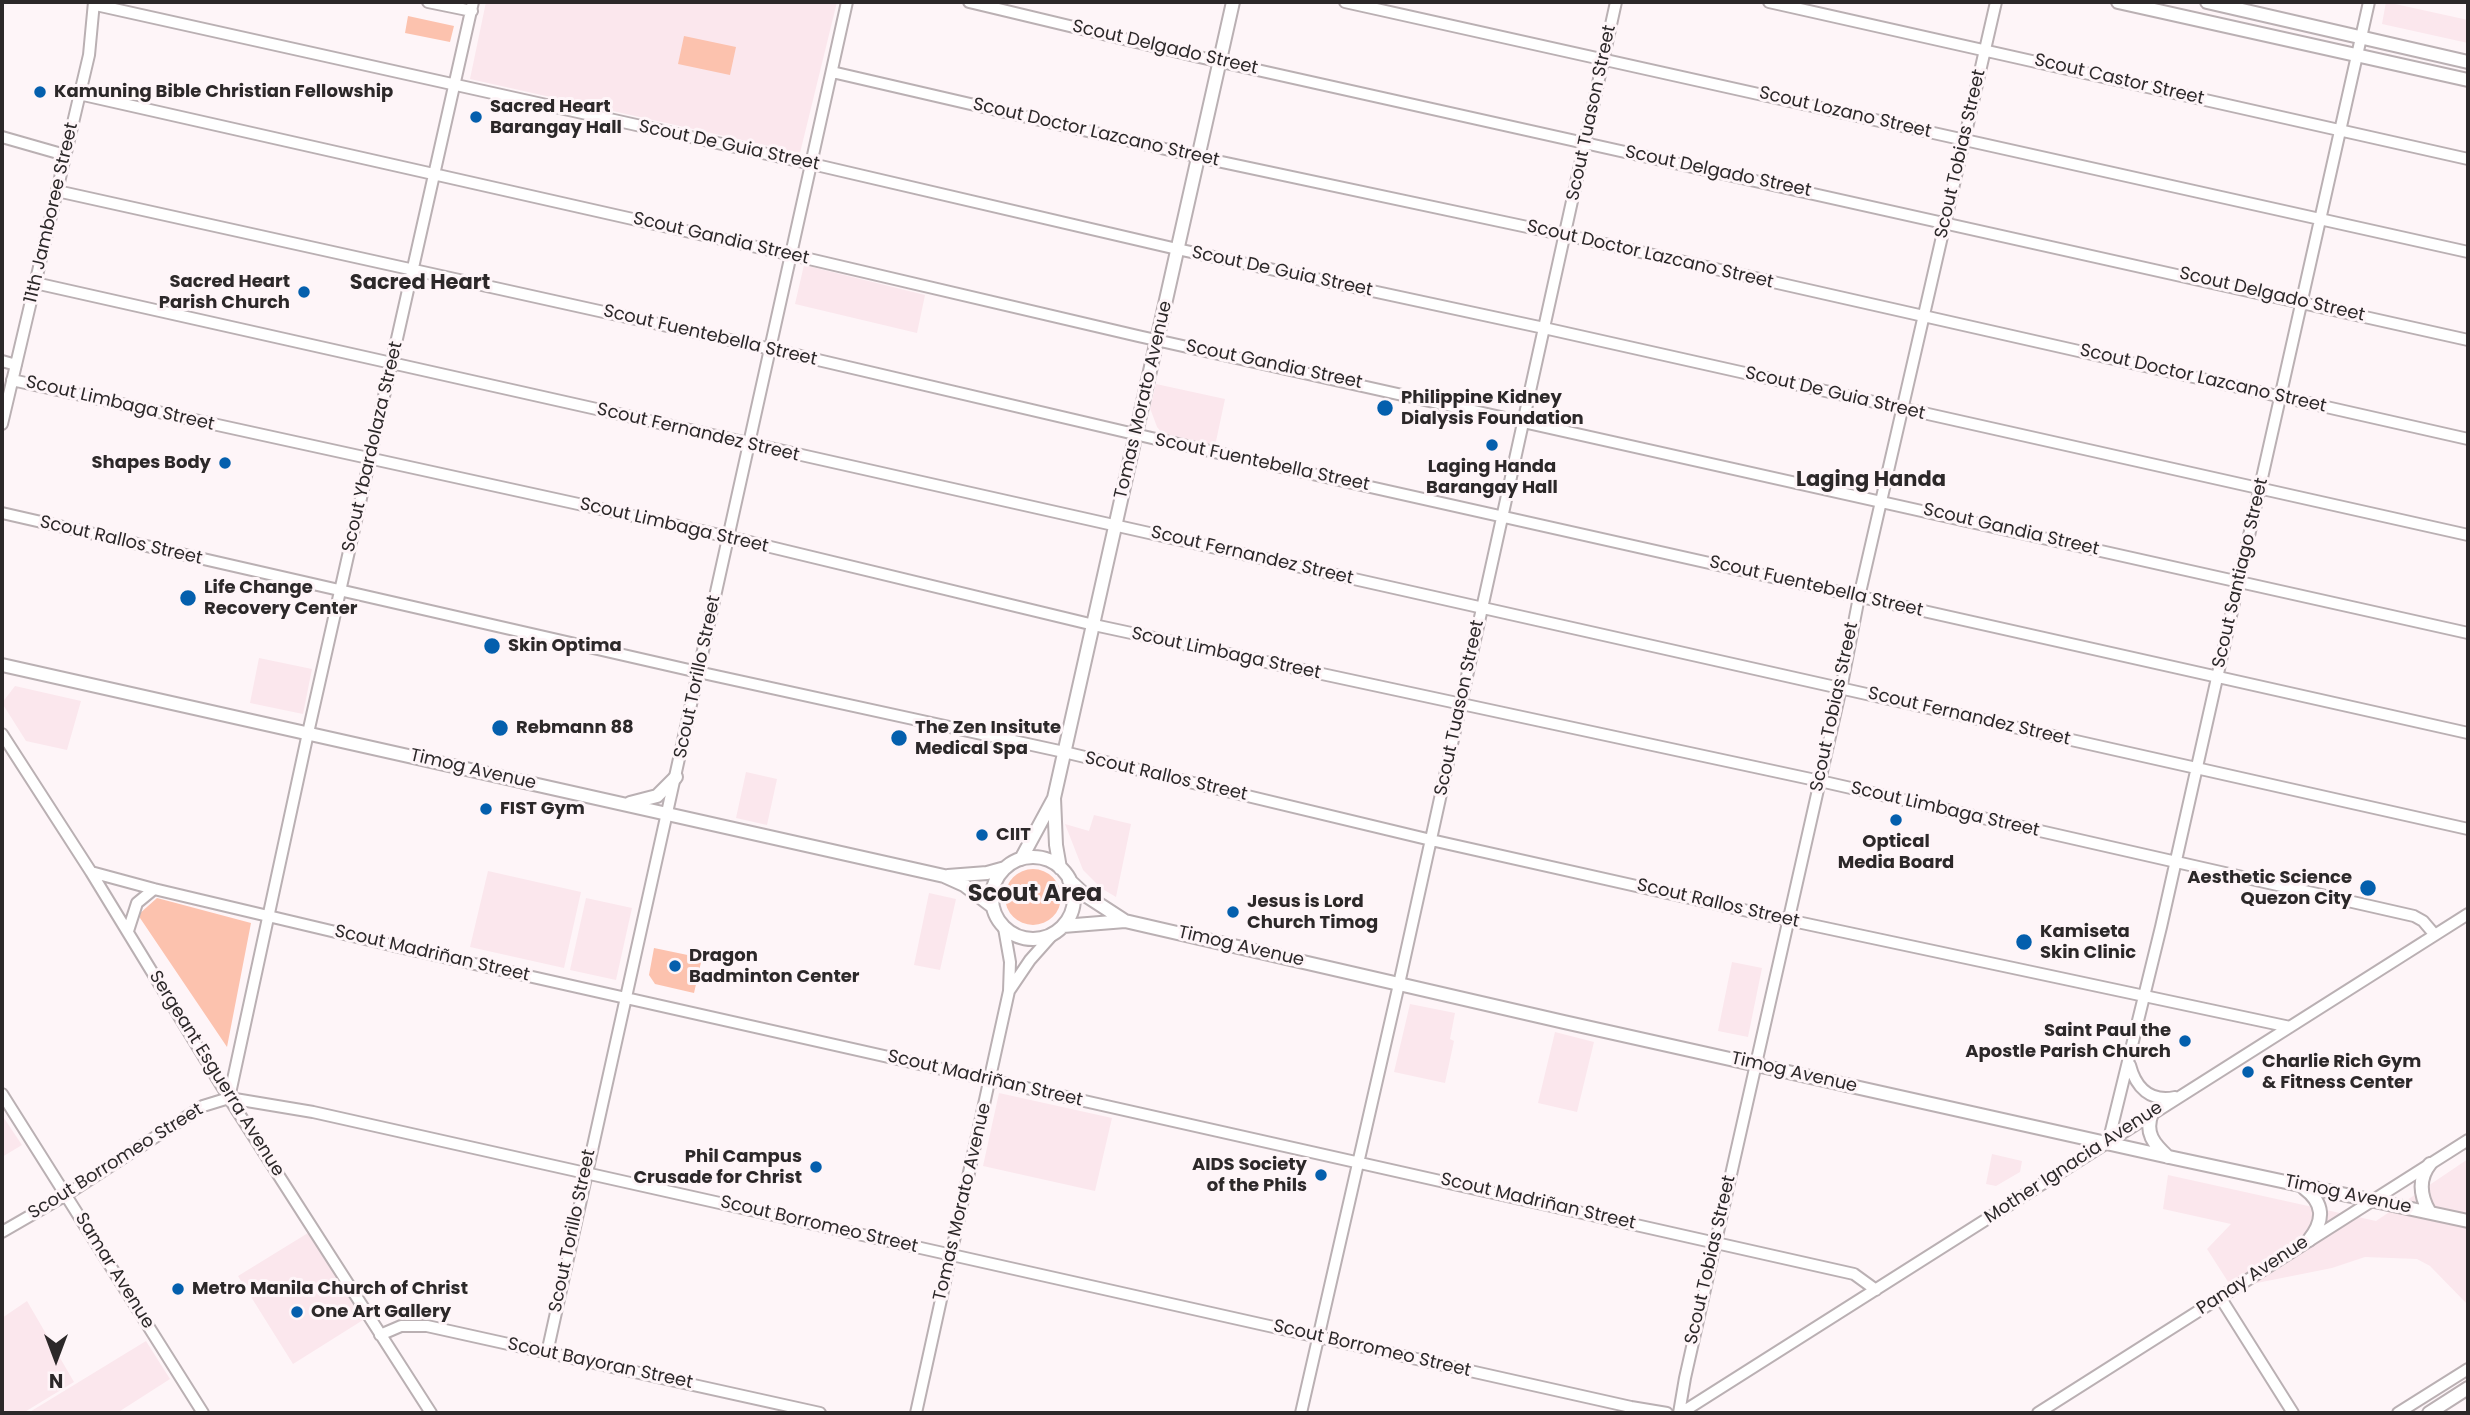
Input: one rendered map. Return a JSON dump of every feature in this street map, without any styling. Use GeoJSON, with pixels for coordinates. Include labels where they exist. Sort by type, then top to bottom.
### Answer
{"type":"FeatureCollection","features":[{"type":"Feature","properties":{"kind":"main road","name":"Tomas Morato Avenue"},"geometry":{"type":"LineString","coordinates":[[1060,868],[1054,798],[1233,2]]}},
{"type":"Feature","properties":{"kind":"main road"},"geometry":{"type":"LineString","coordinates":[[2118,2],[2468,80]]}},
{"type":"Feature","properties":{"kind":"main road"},"geometry":{"type":"LineString","coordinates":[[2207,2],[2468,62]]}},
{"type":"Feature","properties":{"kind":"main road","name":"Timog Avenue"},"geometry":{"type":"LineString","coordinates":[[5,667],[944,876],[957,881],[993,907]]}},
{"type":"Feature","properties":{"kind":"main road"},"geometry":{"type":"LineString","coordinates":[[622,805],[653,798],[676,778]]}},
{"type":"Feature","properties":{"kind":"main road","name":"Tomas Morato Avenue"},"geometry":{"type":"LineString","coordinates":[[1021,859],[1054,798]]}},
{"type":"Feature","properties":{"kind":"main road"},"geometry":{"type":"LineString","coordinates":[[1021,859],[1042,859],[1060,868],[1069,880],[1073,894],[1071,914],[1058,930],[1039,939],[1027,939],[1004,928],[993,907],[995,883],[1005,868],[1021,859]]}},
{"type":"Feature","properties":{"kind":"main road","name":"Timog Avenue"},"geometry":{"type":"LineString","coordinates":[[944,876],[977,874],[1005,868]]}},
{"type":"Feature","properties":{"kind":"main road","name":"Timog Avenue"},"geometry":{"type":"LineString","coordinates":[[1069,880],[1093,902],[1125,920],[2169,1157],[2467,1219]]}},
{"type":"Feature","properties":{"kind":"main road","name":"Timog Avenue"},"geometry":{"type":"LineString","coordinates":[[1058,930],[1125,920]]}},
{"type":"Feature","properties":{"kind":"main road"},"geometry":{"type":"LineString","coordinates":[[2152,1113],[2149,1123],[2151,1137],[2169,1157]]}},
{"type":"Feature","properties":{"kind":"main road"},"geometry":{"type":"LineString","coordinates":[[2429,1211],[2421,1188],[2430,1164]]}},
{"type":"Feature","properties":{"kind":"main road"},"geometry":{"type":"LineString","coordinates":[[2301,1185],[2317,1200],[2322,1212],[2319,1226],[2309,1240]]}},
{"type":"Feature","properties":{"kind":"main road"},"geometry":{"type":"LineString","coordinates":[[2428,1413],[2468,1388]]}},
{"type":"Feature","properties":{"kind":"street"},"geometry":{"type":"LineString","coordinates":[[428,2],[472,6]]}},
{"type":"Feature","properties":{"kind":"street","name":"Scout Torillo Street"},"geometry":{"type":"LineString","coordinates":[[547,1353],[847,2]]}},
{"type":"Feature","properties":{"kind":"street","name":"Scout Delgado Street"},"geometry":{"type":"LineString","coordinates":[[969,2],[1220,62],[2468,340]]}},
{"type":"Feature","properties":{"kind":"street","name":"Scout Lozano Street"},"geometry":{"type":"LineString","coordinates":[[1345,2],[2468,252]]}},
{"type":"Feature","properties":{"kind":"street","name":"Scout Tuason Street"},"geometry":{"type":"LineString","coordinates":[[1301,1413],[1399,984],[1616,2]]}},
{"type":"Feature","properties":{"kind":"street","name":"Scout Castor Street"},"geometry":{"type":"LineString","coordinates":[[1769,2],[2468,159]]}},
{"type":"Feature","properties":{"kind":"street","name":"Scout Tobias Street"},"geometry":{"type":"LineString","coordinates":[[1680,1413],[1715,1242],[1841,688],[1859,597],[1996,2]]}},
{"type":"Feature","properties":{"kind":"street","name":"Scout Santiago Street"},"geometry":{"type":"LineString","coordinates":[[2108,1143],[2176,863],[2370,2]]}},
{"type":"Feature","properties":{"kind":"street","name":"Scout De Guia Street"},"geometry":{"type":"LineString","coordinates":[[95,4],[812,164],[1177,250],[1544,328],[2468,535]]}},
{"type":"Feature","properties":{"kind":"street","name":"11th Jamboree Street"},"geometry":{"type":"LineString","coordinates":[[2,424],[89,55],[95,4]]}},
{"type":"Feature","properties":{"kind":"street","name":"Scout Ybardolaza Street"},"geometry":{"type":"LineString","coordinates":[[229,1098],[308,733],[472,6]]}},
{"type":"Feature","properties":{"kind":"street","name":"Scout Doctor Lazcano Street"},"geometry":{"type":"LineString","coordinates":[[831,72],[2468,439]]}},
{"type":"Feature","properties":{"kind":"street","name":"Scout Gandia Street"},"geometry":{"type":"LineString","coordinates":[[79,94],[1157,340],[2468,633]]}},
{"type":"Feature","properties":{"kind":"street"},"geometry":{"type":"LineString","coordinates":[[2,137],[65,155]]}},
{"type":"Feature","properties":{"kind":"street","name":"Scout Fuentebella Street"},"geometry":{"type":"LineString","coordinates":[[57,191],[771,349],[1136,435],[2468,733]]}},
{"type":"Feature","properties":{"kind":"street","name":"Scout Fernandez Street"},"geometry":{"type":"LineString","coordinates":[[35,284],[2468,829]]}},
{"type":"Feature","properties":{"kind":"street"},"geometry":{"type":"LineString","coordinates":[[2,361],[16,365]]}},
{"type":"Feature","properties":{"kind":"street","name":"Scout Limbaga Street"},"geometry":{"type":"LineString","coordinates":[[12,380],[729,537],[1094,625],[1820,781],[2414,916],[2423,921],[2435,935]]}},
{"type":"Feature","properties":{"kind":"street","name":"Scout Rallos Street"},"geometry":{"type":"LineString","coordinates":[[2,513],[698,672],[1064,752],[1431,840],[1788,920],[2290,1027]]}},
{"type":"Feature","properties":{"kind":"street","name":"Sergeant Esguerra Avenue"},"geometry":{"type":"LineString","coordinates":[[2,734],[128,931],[229,1098],[431,1413]]}},
{"type":"Feature","properties":{"kind":"street","name":"Scout Madriñan Street"},"geometry":{"type":"LineString","coordinates":[[90,872],[625,998],[1854,1274],[1876,1290]]}},
{"type":"Feature","properties":{"kind":"street"},"geometry":{"type":"LineString","coordinates":[[128,931],[137,903],[154,889]]}},
{"type":"Feature","properties":{"kind":"street","name":"Mother Ignacia Avenue"},"geometry":{"type":"LineString","coordinates":[[1680,1413],[2468,914]]}},
{"type":"Feature","properties":{"kind":"street","name":"Tomas Morato Avenue"},"geometry":{"type":"LineString","coordinates":[[916,1413],[1009,991],[1009,955],[1004,928]]}},
{"type":"Feature","properties":{"kind":"street","name":"Tomas Morato Avenue"},"geometry":{"type":"LineString","coordinates":[[1009,991],[1030,960],[1058,930]]}},
{"type":"Feature","properties":{"kind":"street"},"geometry":{"type":"LineString","coordinates":[[2129,1062],[2137,1085],[2146,1093],[2160,1098],[2178,1097]]}},
{"type":"Feature","properties":{"kind":"street","name":"Samar Avenue"},"geometry":{"type":"LineString","coordinates":[[2,1094],[202,1413]]}},
{"type":"Feature","properties":{"kind":"street","name":"Scout Borromeo Street"},"geometry":{"type":"LineString","coordinates":[[2,1232],[66,1195],[203,1106],[229,1098],[313,1112],[876,1236],[1632,1410],[1667,1413]]}},
{"type":"Feature","properties":{"kind":"street","name":"Panay Avenue"},"geometry":{"type":"LineString","coordinates":[[2038,1413],[2468,1140]]}},
{"type":"Feature","properties":{"kind":"street"},"geometry":{"type":"LineString","coordinates":[[2220,1297],[2293,1413]]}},
{"type":"Feature","properties":{"kind":"street","name":"Scout Bayoran Street"},"geometry":{"type":"LineString","coordinates":[[380,1335],[401,1326],[427,1326],[820,1413]]}},
{"type":"Feature","properties":{"kind":"street"},"geometry":{"type":"LineString","coordinates":[[2398,1413],[2468,1369]]}},
{"type":"Feature","properties":{"kind":"shaded area"},"geometry":{"type":"Polygon","coordinates":[[[486,2],[837,2],[800,153],[470,79],[486,2]]]}},
{"type":"Feature","properties":{"kind":"shaded area"},"geometry":{"type":"Polygon","coordinates":[[[2386,2],[2468,20],[2468,43],[2382,24],[2386,2]]]}},
{"type":"Feature","properties":{"kind":"shaded area"},"geometry":{"type":"Polygon","coordinates":[[[408,16],[454,26],[450,42],[405,33],[408,16]]]}},
{"type":"Feature","properties":{"kind":"shaded area"},"geometry":{"type":"Polygon","coordinates":[[[684,36],[736,47],[730,75],[678,64],[684,36]]]}},
{"type":"Feature","properties":{"kind":"shaded area"},"geometry":{"type":"Polygon","coordinates":[[[804,265],[925,295],[917,333],[795,304],[804,265]]]}},
{"type":"Feature","properties":{"kind":"shaded area"},"geometry":{"type":"Polygon","coordinates":[[[1156,384],[1225,399],[1215,446],[1169,439],[1162,433],[1150,408],[1156,384]]]}},
{"type":"Feature","properties":{"kind":"shaded area"},"geometry":{"type":"Polygon","coordinates":[[[259,658],[312,669],[303,714],[250,703],[259,658]]]}},
{"type":"Feature","properties":{"kind":"shaded area"},"geometry":{"type":"Polygon","coordinates":[[[15,686],[81,701],[67,750],[26,741],[2,703],[15,686]]]}},
{"type":"Feature","properties":{"kind":"shaded area"},"geometry":{"type":"Polygon","coordinates":[[[746,772],[777,779],[767,825],[736,818],[746,772]]]}},
{"type":"Feature","properties":{"kind":"shaded area"},"geometry":{"type":"Polygon","coordinates":[[[1094,815],[1131,824],[1116,897],[1101,888],[1083,870],[1065,824],[1089,831],[1094,815]]]}},
{"type":"Feature","properties":{"kind":"shaded area"},"geometry":{"type":"Polygon","coordinates":[[[1027,869],[1039,869],[1049,873],[1057,881],[1061,897],[1057,913],[1049,921],[1039,925],[1027,925],[1017,921],[1009,913],[1005,903],[1005,891],[1009,881],[1017,873],[1027,869]]]}},
{"type":"Feature","properties":{"kind":"shaded area"},"geometry":{"type":"Polygon","coordinates":[[[488,871],[581,892],[564,968],[470,947],[488,871]]]}},
{"type":"Feature","properties":{"kind":"shaded area"},"geometry":{"type":"Polygon","coordinates":[[[929,893],[956,899],[940,970],[914,965],[929,893]]]}},
{"type":"Feature","properties":{"kind":"shaded area"},"geometry":{"type":"Polygon","coordinates":[[[157,898],[251,923],[227,1047],[138,915],[157,898]]]}},
{"type":"Feature","properties":{"kind":"shaded area"},"geometry":{"type":"Polygon","coordinates":[[[586,898],[632,908],[616,980],[570,970],[586,898]]]}},
{"type":"Feature","properties":{"kind":"shaded area","name":"Dragon Badminton Center"},"geometry":{"type":"Polygon","coordinates":[[[654,948],[702,958],[694,993],[655,984],[649,975],[654,948]]]}},
{"type":"Feature","properties":{"kind":"shaded area"},"geometry":{"type":"Polygon","coordinates":[[[1732,962],[1762,968],[1748,1037],[1718,1031],[1732,962]]]}},
{"type":"Feature","properties":{"kind":"shaded area"},"geometry":{"type":"Polygon","coordinates":[[[1410,1004],[1455,1013],[1450,1039],[1454,1041],[1445,1083],[1394,1072],[1410,1004]]]}},
{"type":"Feature","properties":{"kind":"shaded area"},"geometry":{"type":"Polygon","coordinates":[[[1555,1032],[1594,1042],[1577,1112],[1538,1103],[1555,1032]]]}},
{"type":"Feature","properties":{"kind":"shaded area"},"geometry":{"type":"Polygon","coordinates":[[[999,1093],[1112,1118],[1095,1191],[983,1166],[999,1093]]]}},
{"type":"Feature","properties":{"kind":"shaded area"},"geometry":{"type":"Polygon","coordinates":[[[2,1115],[22,1145],[2,1157],[2,1115]]]}},
{"type":"Feature","properties":{"kind":"shaded area"},"geometry":{"type":"Polygon","coordinates":[[[1992,1154],[2022,1161],[2020,1172],[1996,1186],[1986,1184],[1992,1154]]]}},
{"type":"Feature","properties":{"kind":"shaded area"},"geometry":{"type":"Polygon","coordinates":[[[2468,1159],[2468,1305],[2430,1266],[2417,1259],[2365,1257],[2332,1268],[2232,1288],[2207,1249],[2231,1224],[2163,1209],[2168,1175],[2376,1221],[2468,1159]]]}},
{"type":"Feature","properties":{"kind":"shaded area"},"geometry":{"type":"Polygon","coordinates":[[[308,1233],[363,1320],[293,1364],[238,1276],[308,1233]]]}},
{"type":"Feature","properties":{"kind":"shaded area"},"geometry":{"type":"Polygon","coordinates":[[[27,1301],[74,1382],[23,1413],[2,1413],[2,1318],[27,1301]]]}},
{"type":"Feature","properties":{"kind":"shaded area"},"geometry":{"type":"Polygon","coordinates":[[[146,1341],[170,1379],[117,1413],[28,1413],[146,1341]]]}},
{"type":"Feature","properties":{"kind":"place","name":"Kamuning Bible Christian Fellowship"},"geometry":{"type":"Point","coordinates":[40,92]}},
{"type":"Feature","properties":{"kind":"place","name":"Sacred Heart Barangay Hall"},"geometry":{"type":"Point","coordinates":[476,117]}},
{"type":"Feature","properties":{"kind":"place","name":"Sacred Heart Parish Church"},"geometry":{"type":"Point","coordinates":[304,292]}},
{"type":"Feature","properties":{"kind":"place","name":"Philippine Kidney Dialysis Foundation"},"geometry":{"type":"Point","coordinates":[1385,408]}},
{"type":"Feature","properties":{"kind":"place","name":"Laging Handa Barangay Hall"},"geometry":{"type":"Point","coordinates":[1492,445]}},
{"type":"Feature","properties":{"kind":"place","name":"Shapes Body"},"geometry":{"type":"Point","coordinates":[225,463]}},
{"type":"Feature","properties":{"kind":"place","name":"Life Change Recovery Center"},"geometry":{"type":"Point","coordinates":[188,598]}},
{"type":"Feature","properties":{"kind":"place","name":"Skin Optima"},"geometry":{"type":"Point","coordinates":[492,646]}},
{"type":"Feature","properties":{"kind":"place","name":"Rebmann 88"},"geometry":{"type":"Point","coordinates":[500,728]}},
{"type":"Feature","properties":{"kind":"place","name":"The Zen Insitute Medical Spa"},"geometry":{"type":"Point","coordinates":[899,738]}},
{"type":"Feature","properties":{"kind":"place","name":"FIST Gym"},"geometry":{"type":"Point","coordinates":[486,809]}},
{"type":"Feature","properties":{"kind":"place","name":"Optical Media Board"},"geometry":{"type":"Point","coordinates":[1896,820]}},
{"type":"Feature","properties":{"kind":"place","name":"CIIT"},"geometry":{"type":"Point","coordinates":[982,835]}},
{"type":"Feature","properties":{"kind":"place","name":"Aesthetic Science Quezon City"},"geometry":{"type":"Point","coordinates":[2368,888]}},
{"type":"Feature","properties":{"kind":"place","name":"Jesus is Lord Church Timog"},"geometry":{"type":"Point","coordinates":[1233,912]}},
{"type":"Feature","properties":{"kind":"place","name":"Kamiseta Skin Clinic"},"geometry":{"type":"Point","coordinates":[2024,942]}},
{"type":"Feature","properties":{"kind":"place","name":"Dragon Badminton Center"},"geometry":{"type":"Point","coordinates":[675,966]}},
{"type":"Feature","properties":{"kind":"place","name":"Saint Paul the Apostle Parish Church"},"geometry":{"type":"Point","coordinates":[2185,1041]}},
{"type":"Feature","properties":{"kind":"place","name":"Charlie Rich Gym & Fitness Center"},"geometry":{"type":"Point","coordinates":[2248,1072]}},
{"type":"Feature","properties":{"kind":"place","name":"Phil Campus Crusade for Christ"},"geometry":{"type":"Point","coordinates":[816,1167]}},
{"type":"Feature","properties":{"kind":"place","name":"AIDS Society of the Phils"},"geometry":{"type":"Point","coordinates":[1321,1175]}},
{"type":"Feature","properties":{"kind":"place","name":"Metro Manila Church of Christ"},"geometry":{"type":"Point","coordinates":[178,1289]}},
{"type":"Feature","properties":{"kind":"place","name":"One Art Gallery"},"geometry":{"type":"Point","coordinates":[297,1312]}},
{"type":"Feature","properties":{"kind":"district","name":"Sacred Heart"},"geometry":{"type":"Point","coordinates":[420,284]}},
{"type":"Feature","properties":{"kind":"district","name":"Laging Handa"},"geometry":{"type":"Point","coordinates":[1871,481]}},
{"type":"Feature","properties":{"kind":"district","name":"Scout Area"},"geometry":{"type":"Point","coordinates":[1035,895]}}]}
